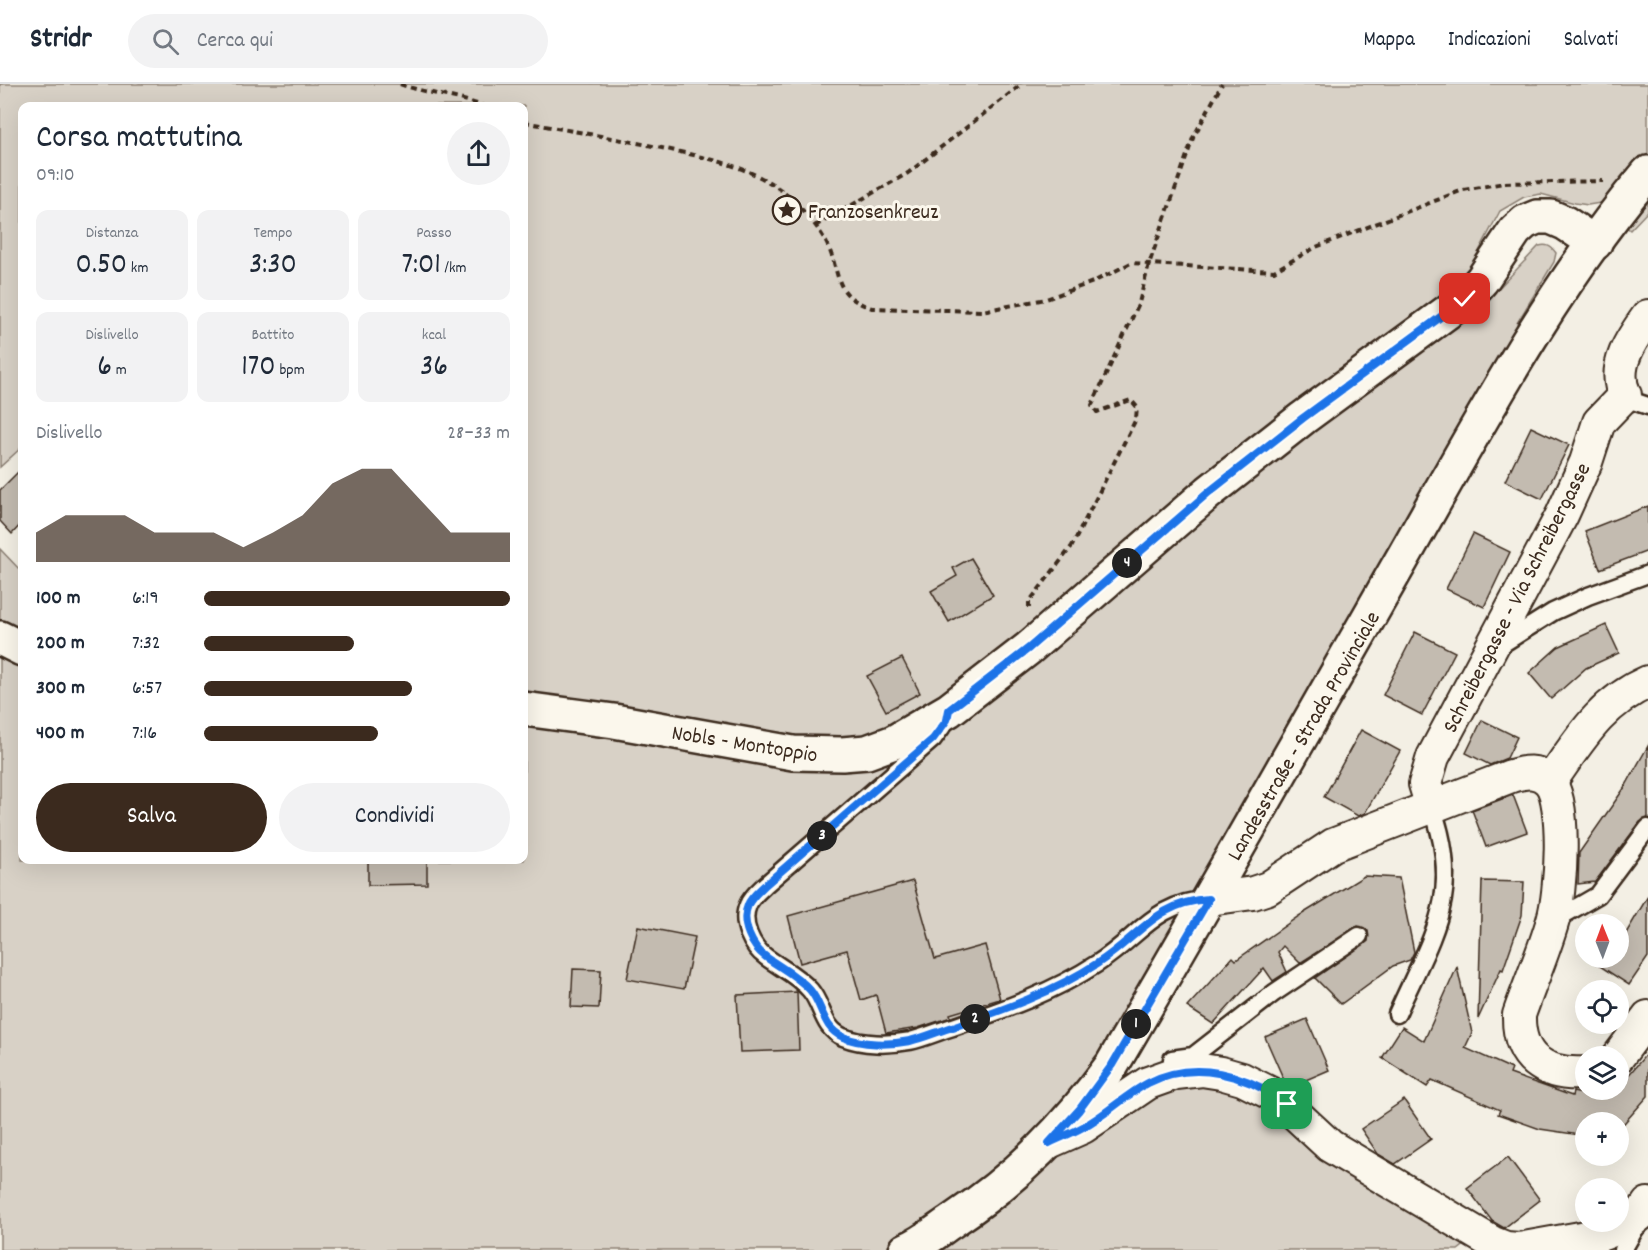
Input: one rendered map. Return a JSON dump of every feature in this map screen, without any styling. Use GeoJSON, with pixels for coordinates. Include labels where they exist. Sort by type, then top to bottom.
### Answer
{"type":"FeatureCollection","features":[{"type":"Feature","properties":{"kind":"street","name":"Landesstraße - Strada Provinciale"},"geometry":{"type":"LineString","coordinates":[[906,1250],[984,1200],[1049,1143],[1079,1110],[1112,1065],[1456,465],[1549,310],[1639,183]]}},
{"type":"Feature","properties":{"kind":"street","name":"Nobls - Montoppio"},"geometry":{"type":"LineString","coordinates":[[528,710],[614,721],[793,753],[867,752],[894,742],[949,710],[1029,648],[1209,492],[1312,412],[1465,299],[1482,280],[1515,231],[1525,222],[1537,217],[1551,217],[1565,223],[1595,243]]}},
{"type":"Feature","properties":{"kind":"street","name":"Schreibergasse - Via Schreibergasse"},"geometry":{"type":"LineString","coordinates":[[1432,807],[1427,795],[1426,774],[1433,756],[1575,488],[1599,422],[1637,400],[1619,377],[1623,357],[1648,316]]}},
{"type":"Feature","properties":{"kind":"street"},"geometry":{"type":"LineString","coordinates":[[0,638],[18,647]]}},
{"type":"Feature","properties":{"kind":"street"},"geometry":{"type":"LineString","coordinates":[[1550,782],[1600,714],[1624,694],[1648,682]]}},
{"type":"Feature","properties":{"kind":"street"},"geometry":{"type":"LineString","coordinates":[[1209,899],[1253,893],[1268,888],[1333,845],[1525,772],[1536,773],[1550,782],[1558,802],[1559,887],[1553,921],[1519,1015],[1519,1031],[1531,1057],[1542,1066],[1556,1072],[1575,1073]]}},
{"type":"Feature","properties":{"kind":"street"},"geometry":{"type":"LineString","coordinates":[[1626,1046],[1648,1017]]}},
{"type":"Feature","properties":{"kind":"street"},"geometry":{"type":"LineString","coordinates":[[1049,1143],[1083,1127],[1148,1083],[1176,1073],[1202,1070],[1242,1079],[1287,1104],[1330,1146],[1493,1243],[1506,1248],[1532,1248],[1603,1234],[1628,1224],[1645,1208]]}},
{"type":"Feature","properties":{"kind":"lane"},"geometry":{"type":"LineString","coordinates":[[1490,651],[1553,612],[1588,596],[1648,574]]}},
{"type":"Feature","properties":{"kind":"lane"},"geometry":{"type":"LineString","coordinates":[[949,710],[947,720],[933,739],[765,885],[747,907],[746,923],[752,941],[763,955],[801,980],[812,993],[831,1029],[843,1037],[883,1044],[910,1041],[982,1017],[1043,993],[1098,963],[1167,909],[1191,900],[1209,899]]}},
{"type":"Feature","properties":{"kind":"lane"},"geometry":{"type":"LineString","coordinates":[[1397,1014],[1440,917],[1444,900],[1445,849],[1432,807]]}},
{"type":"Feature","properties":{"kind":"lane"},"geometry":{"type":"LineString","coordinates":[[1553,921],[1598,895],[1648,828]]}},
{"type":"Feature","properties":{"kind":"lane"},"geometry":{"type":"LineString","coordinates":[[1148,1083],[1173,1058],[1193,1056],[1283,987],[1359,936]]}},
{"type":"Feature","properties":{"kind":"lane"},"geometry":{"type":"LineString","coordinates":[[1623,1250],[1645,1208]]}},
{"type":"Feature","properties":{"kind":"path"},"geometry":{"type":"LineString","coordinates":[[400,84],[429,94],[471,102]]}},
{"type":"Feature","properties":{"kind":"path"},"geometry":{"type":"LineString","coordinates":[[815,226],[908,173],[1022,84]]}},
{"type":"Feature","properties":{"kind":"path"},"geometry":{"type":"LineString","coordinates":[[1029,648],[1029,602],[1072,546],[1136,419],[1137,407],[1131,400],[1096,412],[1092,405],[1139,303],[1149,264],[1192,138],[1222,84]]}},
{"type":"Feature","properties":{"kind":"path"},"geometry":{"type":"LineString","coordinates":[[528,123],[620,138],[740,167],[781,190],[815,226],[831,252],[838,280],[846,294],[855,303],[872,308],[982,311],[1047,299],[1093,282],[1131,263],[1274,271],[1317,247],[1463,190],[1504,183],[1599,180],[1639,183]]}},
{"type":"Feature","properties":{"kind":"shaded area"},"geometry":{"type":"Polygon","coordinates":[[[0,84],[1648,84],[1648,211],[1630,230],[1600,203],[1588,205],[1541,194],[1524,197],[1500,211],[1465,278],[1189,485],[1035,623],[1212,506],[1497,290],[1539,246],[1549,246],[1556,253],[1554,262],[1517,323],[1521,326],[1458,425],[1214,865],[1096,1059],[1144,1100],[1182,1081],[1238,1086],[1472,1239],[1458,1250],[0,1250],[0,656],[18,657],[18,864],[528,864],[528,102],[18,102],[18,451],[0,467],[0,84]]]}},
{"type":"Feature","properties":{"kind":"shaded area"},"geometry":{"type":"Polygon","coordinates":[[[0,549],[18,568],[18,629],[0,627],[0,549]]]}},
{"type":"Feature","properties":{"kind":"building"},"geometry":{"type":"Polygon","coordinates":[[[1531,427],[1569,445],[1542,499],[1505,481],[1531,427]]]}},
{"type":"Feature","properties":{"kind":"building"},"geometry":{"type":"Polygon","coordinates":[[[18,472],[18,527],[12,534],[0,521],[0,490],[18,472]]]}},
{"type":"Feature","properties":{"kind":"building"},"geometry":{"type":"Polygon","coordinates":[[[1648,506],[1648,551],[1600,569],[1585,531],[1648,506]]]}},
{"type":"Feature","properties":{"kind":"building"},"geometry":{"type":"Polygon","coordinates":[[[1473,534],[1510,552],[1484,607],[1446,589],[1473,534]]]}},
{"type":"Feature","properties":{"kind":"building"},"geometry":{"type":"Polygon","coordinates":[[[971,558],[993,595],[949,622],[931,591],[957,576],[953,568],[971,558]]]}},
{"type":"Feature","properties":{"kind":"building"},"geometry":{"type":"Polygon","coordinates":[[[1606,625],[1619,653],[1586,668],[1551,699],[1529,673],[1558,647],[1606,625]]]}},
{"type":"Feature","properties":{"kind":"building"},"geometry":{"type":"Polygon","coordinates":[[[1415,632],[1455,652],[1422,715],[1383,695],[1415,632]]]}},
{"type":"Feature","properties":{"kind":"building"},"geometry":{"type":"Polygon","coordinates":[[[902,658],[920,693],[886,711],[867,676],[902,658]]]}},
{"type":"Feature","properties":{"kind":"building"},"geometry":{"type":"Polygon","coordinates":[[[1482,720],[1517,737],[1507,758],[1490,765],[1466,753],[1482,720]]]}},
{"type":"Feature","properties":{"kind":"building"},"geometry":{"type":"Polygon","coordinates":[[[1361,730],[1400,751],[1365,813],[1358,816],[1324,797],[1361,730]]]}},
{"type":"Feature","properties":{"kind":"building"},"geometry":{"type":"Polygon","coordinates":[[[1648,746],[1648,818],[1640,822],[1595,882],[1578,884],[1579,853],[1625,787],[1648,746]]]}},
{"type":"Feature","properties":{"kind":"building"},"geometry":{"type":"Polygon","coordinates":[[[1513,795],[1527,832],[1486,847],[1472,810],[1513,795]]]}},
{"type":"Feature","properties":{"kind":"building"},"geometry":{"type":"Polygon","coordinates":[[[368,864],[427,864],[427,884],[368,885],[368,864]]]}},
{"type":"Feature","properties":{"kind":"building"},"geometry":{"type":"Polygon","coordinates":[[[1364,876],[1399,878],[1414,952],[1410,960],[1393,966],[1341,1004],[1315,978],[1368,941],[1368,931],[1358,926],[1300,963],[1283,946],[1278,952],[1287,972],[1273,981],[1264,968],[1213,1024],[1187,1007],[1233,957],[1236,960],[1299,916],[1364,876]]]}},
{"type":"Feature","properties":{"kind":"building"},"geometry":{"type":"Polygon","coordinates":[[[913,881],[935,959],[985,945],[1000,999],[950,1014],[951,1017],[918,1028],[886,1033],[876,995],[861,1000],[847,950],[800,963],[788,916],[913,881]]]}},
{"type":"Feature","properties":{"kind":"building"},"geometry":{"type":"Polygon","coordinates":[[[1482,881],[1524,882],[1522,915],[1503,970],[1501,969],[1478,1019],[1482,881]]]}},
{"type":"Feature","properties":{"kind":"building"},"geometry":{"type":"Polygon","coordinates":[[[1648,896],[1648,957],[1629,985],[1629,980],[1621,980],[1603,968],[1629,968],[1629,928],[1648,896]]]}},
{"type":"Feature","properties":{"kind":"building"},"geometry":{"type":"Polygon","coordinates":[[[638,926],[695,937],[684,989],[627,979],[638,926]]]}},
{"type":"Feature","properties":{"kind":"building"},"geometry":{"type":"Polygon","coordinates":[[[1457,967],[1472,1033],[1465,1048],[1512,1069],[1510,1074],[1572,1096],[1573,1092],[1575,1092],[1575,1100],[1629,1100],[1629,1075],[1648,1052],[1648,1096],[1629,1118],[1629,1112],[1575,1112],[1575,1134],[1540,1129],[1498,1114],[1500,1110],[1432,1080],[1427,1087],[1382,1058],[1402,1027],[1424,1041],[1457,967]]]}},
{"type":"Feature","properties":{"kind":"building"},"geometry":{"type":"Polygon","coordinates":[[[573,969],[601,970],[599,1008],[571,1007],[573,969]]]}},
{"type":"Feature","properties":{"kind":"building"},"geometry":{"type":"Polygon","coordinates":[[[797,992],[799,1050],[740,1052],[737,995],[797,992]]]}},
{"type":"Feature","properties":{"kind":"building"},"geometry":{"type":"Polygon","coordinates":[[[1307,1019],[1329,1070],[1292,1086],[1284,1080],[1265,1037],[1307,1019]]]}},
{"type":"Feature","properties":{"kind":"building"},"geometry":{"type":"Polygon","coordinates":[[[1404,1100],[1431,1139],[1395,1164],[1378,1154],[1361,1129],[1404,1100]]]}},
{"type":"Feature","properties":{"kind":"building"},"geometry":{"type":"Polygon","coordinates":[[[1508,1157],[1540,1200],[1504,1228],[1492,1221],[1467,1188],[1508,1157]]]}},
{"type":"Feature","properties":{"kind":"place","name":"Franzosenkreuz"},"geometry":{"type":"Point","coordinates":[787,210]}},
{"type":"Feature","properties":{"kind":"route"},"geometry":{"type":"LineString","coordinates":[[1287,1104],[1242,1079],[1221,1073],[1202,1070],[1176,1073],[1148,1083],[1083,1127],[1049,1143],[1079,1110],[1112,1065],[1209,899],[1191,900],[1167,909],[1098,963],[1043,993],[982,1017],[910,1041],[883,1044],[843,1037],[831,1029],[812,993],[801,980],[763,955],[752,941],[746,923],[747,907],[765,885],[933,739],[947,720],[949,710],[1029,648],[1209,492],[1303,418],[1465,299]]}}]}
